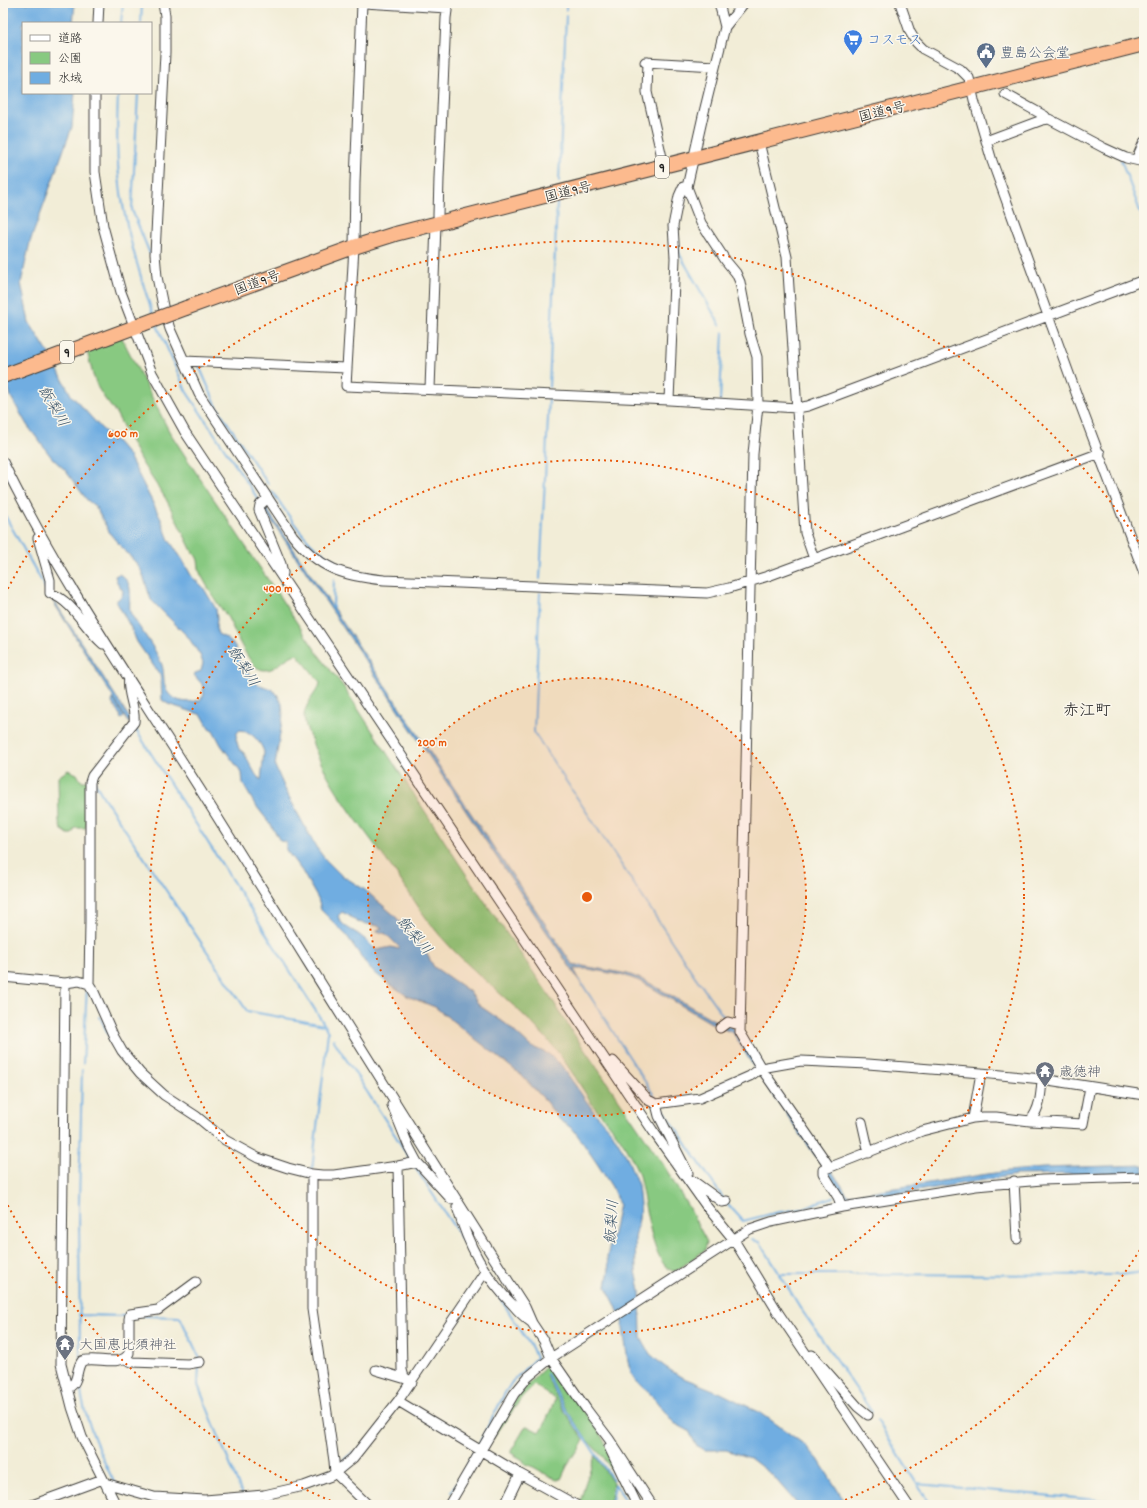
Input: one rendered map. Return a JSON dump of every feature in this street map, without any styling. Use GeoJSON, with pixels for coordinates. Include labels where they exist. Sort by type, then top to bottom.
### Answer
{"type":"FeatureCollection","features":[{"type":"Feature","properties":{"kind":"highway","name":"国道9号"},"geometry":{"type":"LineString","coordinates":[[3,376],[354,247],[438,224],[1144,44]]}},
{"type":"Feature","properties":{"kind":"street"},"geometry":{"type":"LineString","coordinates":[[98,22],[99,3]]}},
{"type":"Feature","properties":{"kind":"street"},"geometry":{"type":"LineString","coordinates":[[163,3],[165,16],[165,53],[156,267],[158,286],[163,306],[170,329],[199,394],[293,536],[307,552],[329,568],[347,575],[359,577],[419,582],[707,593],[729,588],[814,559],[1100,453]]}},
{"type":"Feature","properties":{"kind":"street"},"geometry":{"type":"LineString","coordinates":[[430,389],[447,6],[363,3],[356,158],[354,247],[346,386],[669,400],[797,408],[808,406],[1144,280]]}},
{"type":"Feature","properties":{"kind":"street"},"geometry":{"type":"LineString","coordinates":[[719,3],[725,27]]}},
{"type":"Feature","properties":{"kind":"street"},"geometry":{"type":"LineString","coordinates":[[744,3],[725,27],[687,187],[701,223],[726,261],[736,273],[740,282],[756,357],[758,405],[752,454],[751,581],[740,1025],[742,1036],[759,1070],[827,1168]]}},
{"type":"Feature","properties":{"kind":"street"},"geometry":{"type":"LineString","coordinates":[[900,3],[910,32],[916,42],[923,49],[960,69],[969,78],[992,161],[1144,573]]}},
{"type":"Feature","properties":{"kind":"street"},"geometry":{"type":"LineString","coordinates":[[664,166],[647,92],[646,62],[715,66]]}},
{"type":"Feature","properties":{"kind":"street"},"geometry":{"type":"LineString","coordinates":[[95,94],[94,157],[99,202],[103,226],[117,280],[136,327],[152,373],[181,425],[604,1056],[731,1241],[908,1505]]}},
{"type":"Feature","properties":{"kind":"street"},"geometry":{"type":"LineString","coordinates":[[1005,94],[1045,116],[1047,119]]}},
{"type":"Feature","properties":{"kind":"street"},"geometry":{"type":"LineString","coordinates":[[986,142],[1047,119],[1054,120],[1104,148],[1126,158],[1140,161],[1144,142]]}},
{"type":"Feature","properties":{"kind":"street"},"geometry":{"type":"LineString","coordinates":[[759,142],[787,257],[805,533],[814,559]]}},
{"type":"Feature","properties":{"kind":"street"},"geometry":{"type":"LineString","coordinates":[[669,400],[675,258],[673,226],[678,196],[683,187],[687,187]]}},
{"type":"Feature","properties":{"kind":"street"},"geometry":{"type":"LineString","coordinates":[[184,361],[346,368]]}},
{"type":"Feature","properties":{"kind":"street"},"geometry":{"type":"LineString","coordinates":[[3,462],[39,533],[57,564],[525,1307],[532,1323],[555,1356],[586,1410],[602,1429],[652,1505]]}},
{"type":"Feature","properties":{"kind":"street"},"geometry":{"type":"LineString","coordinates":[[268,498],[260,505],[259,510],[281,564],[283,573],[282,576]]}},
{"type":"Feature","properties":{"kind":"street"},"geometry":{"type":"LineString","coordinates":[[39,533],[38,540],[50,580],[50,593],[64,600],[101,643],[104,645],[108,644]]}},
{"type":"Feature","properties":{"kind":"street"},"geometry":{"type":"LineString","coordinates":[[129,678],[128,684],[134,711],[134,722],[92,776],[90,782],[89,984],[122,1051],[140,1073],[164,1095],[196,1116],[225,1140],[258,1158],[312,1174],[334,1175],[417,1162]]}},
{"type":"Feature","properties":{"kind":"street"},"geometry":{"type":"LineString","coordinates":[[3,977],[65,983],[79,981],[89,984]]}},
{"type":"Feature","properties":{"kind":"street"},"geometry":{"type":"LineString","coordinates":[[65,983],[62,1364],[72,1407],[82,1437],[116,1505]]}},
{"type":"Feature","properties":{"kind":"street"},"geometry":{"type":"LineString","coordinates":[[724,1024],[740,1025]]}},
{"type":"Feature","properties":{"kind":"street"},"geometry":{"type":"LineString","coordinates":[[604,1056],[608,1057],[648,1100],[656,1104],[700,1098],[759,1070],[801,1062],[864,1064],[981,1073],[1042,1079],[1144,1095]]}},
{"type":"Feature","properties":{"kind":"street"},"geometry":{"type":"LineString","coordinates":[[973,1118],[981,1073]]}},
{"type":"Feature","properties":{"kind":"street"},"geometry":{"type":"LineString","coordinates":[[1030,1121],[1039,1106],[1042,1079]]}},
{"type":"Feature","properties":{"kind":"street"},"geometry":{"type":"LineString","coordinates":[[842,1207],[838,1197],[823,1173],[827,1168],[869,1153],[922,1131],[983,1116],[1030,1121],[1083,1124],[1090,1087]]}},
{"type":"Feature","properties":{"kind":"street"},"geometry":{"type":"LineString","coordinates":[[392,1096],[392,1104],[409,1147],[417,1162],[451,1199],[457,1200]]}},
{"type":"Feature","properties":{"kind":"street"},"geometry":{"type":"LineString","coordinates":[[656,1104],[659,1116],[689,1180],[726,1202]]}},
{"type":"Feature","properties":{"kind":"street"},"geometry":{"type":"LineString","coordinates":[[862,1122],[869,1153]]}},
{"type":"Feature","properties":{"kind":"street"},"geometry":{"type":"LineString","coordinates":[[398,1166],[402,1373],[409,1381]]}},
{"type":"Feature","properties":{"kind":"street"},"geometry":{"type":"LineString","coordinates":[[312,1174],[312,1309],[335,1471],[368,1505]]}},
{"type":"Feature","properties":{"kind":"street"},"geometry":{"type":"LineString","coordinates":[[449,1505],[514,1394],[528,1377],[555,1356],[750,1229],[771,1222],[842,1207],[976,1186],[1014,1181],[1144,1177]]}},
{"type":"Feature","properties":{"kind":"street"},"geometry":{"type":"LineString","coordinates":[[1014,1181],[1017,1239]]}},
{"type":"Feature","properties":{"kind":"street"},"geometry":{"type":"LineString","coordinates":[[457,1200],[457,1207],[474,1253],[485,1272],[498,1290],[521,1314],[532,1323]]}},
{"type":"Feature","properties":{"kind":"street"},"geometry":{"type":"LineString","coordinates":[[32,1505],[104,1481],[154,1497],[205,1500],[264,1495],[316,1482],[353,1458],[398,1401],[409,1381],[485,1272]]}},
{"type":"Feature","properties":{"kind":"street"},"geometry":{"type":"LineString","coordinates":[[125,1359],[129,1353],[130,1315],[158,1310],[196,1282]]}},
{"type":"Feature","properties":{"kind":"street"},"geometry":{"type":"LineString","coordinates":[[800,1345],[804,1345],[858,1407],[868,1415]]}},
{"type":"Feature","properties":{"kind":"street"},"geometry":{"type":"LineString","coordinates":[[68,1388],[76,1381],[79,1365],[82,1361],[125,1359],[132,1362],[188,1364],[200,1362]]}},
{"type":"Feature","properties":{"kind":"street"},"geometry":{"type":"LineString","coordinates":[[376,1370],[409,1381]]}},
{"type":"Feature","properties":{"kind":"street"},"geometry":{"type":"LineString","coordinates":[[398,1401],[480,1451],[576,1505]]}},
{"type":"Feature","properties":{"kind":"street"},"geometry":{"type":"LineString","coordinates":[[602,1429],[607,1443],[637,1505]]}},
{"type":"Feature","properties":{"kind":"street"},"geometry":{"type":"LineString","coordinates":[[505,1505],[520,1474]]}},
{"type":"Feature","properties":{"kind":"green space"},"geometry":{"type":"Polygon","coordinates":[[[120,334],[169,431],[193,468],[318,654],[343,686],[466,874],[663,1164],[707,1242],[705,1250],[676,1271],[668,1268],[661,1259],[655,1246],[638,1172],[617,1134],[594,1107],[566,1063],[547,1039],[522,1013],[468,965],[437,932],[338,793],[319,758],[307,730],[304,715],[310,700],[319,687],[320,682],[297,654],[288,657],[269,670],[265,670],[254,665],[240,644],[229,619],[216,601],[201,575],[198,560],[166,499],[142,463],[116,413],[98,388],[86,347],[120,334]]]}},
{"type":"Feature","properties":{"kind":"green space"},"geometry":{"type":"Polygon","coordinates":[[[68,770],[77,774],[81,781],[87,781],[86,828],[75,828],[72,834],[68,834],[61,829],[59,822],[58,777],[68,770]]]}},
{"type":"Feature","properties":{"kind":"green space"},"geometry":{"type":"Polygon","coordinates":[[[548,1365],[552,1366],[599,1431],[636,1505],[634,1505],[604,1458],[586,1439],[564,1406],[548,1374],[546,1375],[562,1407],[584,1440],[577,1453],[571,1458],[561,1479],[556,1479],[530,1465],[525,1464],[523,1460],[511,1453],[526,1426],[539,1432],[542,1430],[555,1400],[534,1385],[523,1396],[492,1440],[502,1419],[523,1390],[548,1365]]]}},
{"type":"Feature","properties":{"kind":"green space"},"geometry":{"type":"Polygon","coordinates":[[[595,1456],[613,1483],[610,1505],[582,1505],[580,1503],[595,1456]]]}},
{"type":"Feature","properties":{"kind":"water"},"geometry":{"type":"Polygon","coordinates":[[[3,3],[75,3],[73,22],[22,22],[22,94],[75,94],[72,127],[30,242],[21,283],[29,322],[51,357],[5,374],[3,366],[3,3]]]}},
{"type":"Feature","properties":{"kind":"water","name":"飯梨川"},"geometry":{"type":"Polygon","coordinates":[[[52,359],[71,395],[129,456],[160,517],[169,540],[192,577],[203,587],[216,609],[216,628],[218,634],[226,638],[235,646],[241,663],[257,684],[271,689],[277,694],[282,704],[283,715],[275,766],[299,816],[316,847],[325,859],[340,874],[365,890],[395,916],[424,949],[434,967],[469,991],[480,1006],[506,1024],[530,1046],[549,1054],[561,1065],[594,1112],[612,1132],[627,1157],[638,1185],[640,1204],[635,1238],[636,1271],[640,1290],[641,1338],[650,1354],[664,1366],[681,1377],[721,1393],[761,1413],[805,1445],[818,1459],[847,1505],[798,1505],[772,1475],[750,1458],[726,1450],[705,1450],[696,1445],[689,1431],[674,1423],[647,1390],[636,1381],[632,1375],[628,1362],[622,1321],[606,1287],[609,1269],[607,1258],[619,1204],[612,1187],[574,1130],[559,1119],[543,1098],[521,1075],[435,1007],[407,996],[369,968],[347,936],[321,910],[318,899],[302,871],[286,850],[286,842],[280,841],[271,825],[254,803],[243,784],[242,773],[221,745],[213,730],[209,728],[202,715],[168,704],[162,700],[160,675],[137,642],[116,601],[122,596],[123,591],[115,576],[119,574],[128,582],[130,591],[130,612],[159,658],[163,669],[165,688],[172,697],[184,702],[192,702],[200,700],[204,695],[202,684],[194,675],[195,673],[201,671],[203,663],[200,655],[188,637],[151,600],[142,572],[136,563],[111,535],[95,506],[87,500],[65,470],[52,458],[27,425],[11,397],[6,376],[52,359]],[[240,730],[237,733],[236,739],[239,749],[244,753],[256,775],[261,780],[264,752],[263,748],[252,735],[248,732],[240,730]],[[342,912],[338,916],[342,923],[375,949],[377,950],[391,947],[400,948],[386,934],[377,931],[382,928],[379,926],[357,922],[342,912]]]}},
{"type":"Feature","properties":{"kind":"water"},"geometry":{"type":"Polygon","coordinates":[[[264,505],[572,964],[628,974],[644,980],[719,1023],[729,1024],[736,1031],[848,1195],[1008,1171],[1043,1168],[1144,1165],[1144,1173],[1016,1175],[910,1192],[846,1200],[755,1069],[733,1033],[716,1026],[642,982],[626,976],[588,969],[574,969],[584,988],[262,506],[264,505]]]}},
{"type":"Feature","properties":{"kind":"water"},"geometry":{"type":"Polygon","coordinates":[[[53,599],[131,720],[129,723],[114,699],[124,717],[121,719],[121,715],[112,703],[113,697],[52,600],[53,599]]]}},
{"type":"Feature","properties":{"kind":"waterway"},"geometry":{"type":"LineString","coordinates":[[121,22],[123,3]]}},
{"type":"Feature","properties":{"kind":"waterway"},"geometry":{"type":"LineString","coordinates":[[141,22],[142,3]]}},
{"type":"Feature","properties":{"kind":"waterway"},"geometry":{"type":"LineString","coordinates":[[566,3],[566,10]]}},
{"type":"Feature","properties":{"kind":"waterway"},"geometry":{"type":"LineString","coordinates":[[559,181],[566,16]]}},
{"type":"Feature","properties":{"kind":"waterway"},"geometry":{"type":"LineString","coordinates":[[118,94],[117,145],[121,193],[132,246],[153,315]]}},
{"type":"Feature","properties":{"kind":"waterway"},"geometry":{"type":"LineString","coordinates":[[138,94],[132,210],[150,254]]}},
{"type":"Feature","properties":{"kind":"waterway"},"geometry":{"type":"LineString","coordinates":[[1121,160],[1144,222]]}},
{"type":"Feature","properties":{"kind":"waterway"},"geometry":{"type":"LineString","coordinates":[[549,387],[557,203]]}},
{"type":"Feature","properties":{"kind":"waterway"},"geometry":{"type":"LineString","coordinates":[[678,248],[680,255],[720,325]]}},
{"type":"Feature","properties":{"kind":"waterway"},"geometry":{"type":"LineString","coordinates":[[157,325],[186,391],[260,502]]}},
{"type":"Feature","properties":{"kind":"waterway"},"geometry":{"type":"LineString","coordinates":[[720,400],[723,332]]}},
{"type":"Feature","properties":{"kind":"waterway"},"geometry":{"type":"LineString","coordinates":[[199,366],[217,407],[268,484]]}},
{"type":"Feature","properties":{"kind":"waterway"},"geometry":{"type":"LineString","coordinates":[[540,579],[549,398]]}},
{"type":"Feature","properties":{"kind":"waterway"},"geometry":{"type":"LineString","coordinates":[[272,491],[292,521],[307,539],[325,555],[335,561]]}},
{"type":"Feature","properties":{"kind":"waterway"},"geometry":{"type":"LineString","coordinates":[[3,512],[46,589]]}},
{"type":"Feature","properties":{"kind":"waterway"},"geometry":{"type":"LineString","coordinates":[[333,607],[334,579]]}},
{"type":"Feature","properties":{"kind":"waterway"},"geometry":{"type":"LineString","coordinates":[[540,593],[535,734],[694,975],[726,1020]]}},
{"type":"Feature","properties":{"kind":"waterway"},"geometry":{"type":"LineString","coordinates":[[134,727],[326,1027]]}},
{"type":"Feature","properties":{"kind":"waterway"},"geometry":{"type":"LineString","coordinates":[[94,781],[247,1011],[324,1025],[328,1032],[312,1170]]}},
{"type":"Feature","properties":{"kind":"waterway"},"geometry":{"type":"LineString","coordinates":[[579,979],[657,1100]]}},
{"type":"Feature","properties":{"kind":"waterway"},"geometry":{"type":"LineString","coordinates":[[83,1064],[87,986]]}},
{"type":"Feature","properties":{"kind":"waterway"},"geometry":{"type":"LineString","coordinates":[[100,1017],[110,1038]]}},
{"type":"Feature","properties":{"kind":"waterway"},"geometry":{"type":"LineString","coordinates":[[333,1039],[411,1160]]}},
{"type":"Feature","properties":{"kind":"waterway"},"geometry":{"type":"LineString","coordinates":[[80,1359],[79,1204],[82,1070]]}},
{"type":"Feature","properties":{"kind":"waterway"},"geometry":{"type":"LineString","coordinates":[[661,1106],[723,1198]]}},
{"type":"Feature","properties":{"kind":"waterway"},"geometry":{"type":"LineString","coordinates":[[415,1167],[469,1250]]}},
{"type":"Feature","properties":{"kind":"waterway"},"geometry":{"type":"LineString","coordinates":[[727,1203],[743,1221],[779,1212],[802,1209],[834,1197]]}},
{"type":"Feature","properties":{"kind":"waterway"},"geometry":{"type":"LineString","coordinates":[[752,1240],[760,1242],[803,1312],[872,1412]]}},
{"type":"Feature","properties":{"kind":"waterway"},"geometry":{"type":"LineString","coordinates":[[856,1274],[1120,1275],[1144,1272]]}},
{"type":"Feature","properties":{"kind":"waterway"},"geometry":{"type":"LineString","coordinates":[[780,1274],[853,1274]]}},
{"type":"Feature","properties":{"kind":"waterway"},"geometry":{"type":"LineString","coordinates":[[478,1446],[512,1382],[536,1358],[532,1348],[496,1292]]}},
{"type":"Feature","properties":{"kind":"waterway"},"geometry":{"type":"LineString","coordinates":[[79,1315],[126,1316]]}},
{"type":"Feature","properties":{"kind":"waterway"},"geometry":{"type":"LineString","coordinates":[[143,1316],[180,1317],[200,1359]]}},
{"type":"Feature","properties":{"kind":"waterway"},"geometry":{"type":"LineString","coordinates":[[199,1366],[198,1385],[242,1494]]}},
{"type":"Feature","properties":{"kind":"waterway"},"geometry":{"type":"LineString","coordinates":[[547,1374],[563,1406],[613,1480]]}},
{"type":"Feature","properties":{"kind":"waterway"},"geometry":{"type":"LineString","coordinates":[[80,1379],[83,1405],[87,1418],[97,1446],[114,1482]]}},
{"type":"Feature","properties":{"kind":"waterway"},"geometry":{"type":"LineString","coordinates":[[877,1420],[931,1505]]}},
{"type":"Feature","properties":{"kind":"waterway"},"geometry":{"type":"LineString","coordinates":[[452,1492],[475,1451]]}},
{"type":"Feature","properties":{"kind":"waterway"},"geometry":{"type":"LineString","coordinates":[[342,1462],[352,1453]]}},
{"type":"Feature","properties":{"kind":"waterway"},"geometry":{"type":"LineString","coordinates":[[615,1484],[629,1505]]}},
{"type":"Feature","properties":{"kind":"waterway"},"geometry":{"type":"LineString","coordinates":[[917,1484],[1144,1504]]}},
{"type":"Feature","properties":{"kind":"waterway"},"geometry":{"type":"LineString","coordinates":[[611,1505],[615,1486]]}},
{"type":"Feature","properties":{"kind":"waterway"},"geometry":{"type":"LineString","coordinates":[[444,1505],[446,1501]]}},
{"type":"Feature","properties":{"kind":"place","name":"コスモス"},"geometry":{"type":"Point","coordinates":[853,56]}},
{"type":"Feature","properties":{"kind":"place","name":"豊島公会堂"},"geometry":{"type":"Point","coordinates":[986,69]}},
{"type":"Feature","properties":{"kind":"place","name":"歳徳神"},"geometry":{"type":"Point","coordinates":[1045,1088]}},
{"type":"Feature","properties":{"kind":"place","name":"大国恵比須神社"},"geometry":{"type":"Point","coordinates":[65,1361]}},
{"type":"Feature","properties":{"kind":"district","name":"赤江町"},"geometry":{"type":"Point","coordinates":[1087,709]}}]}
